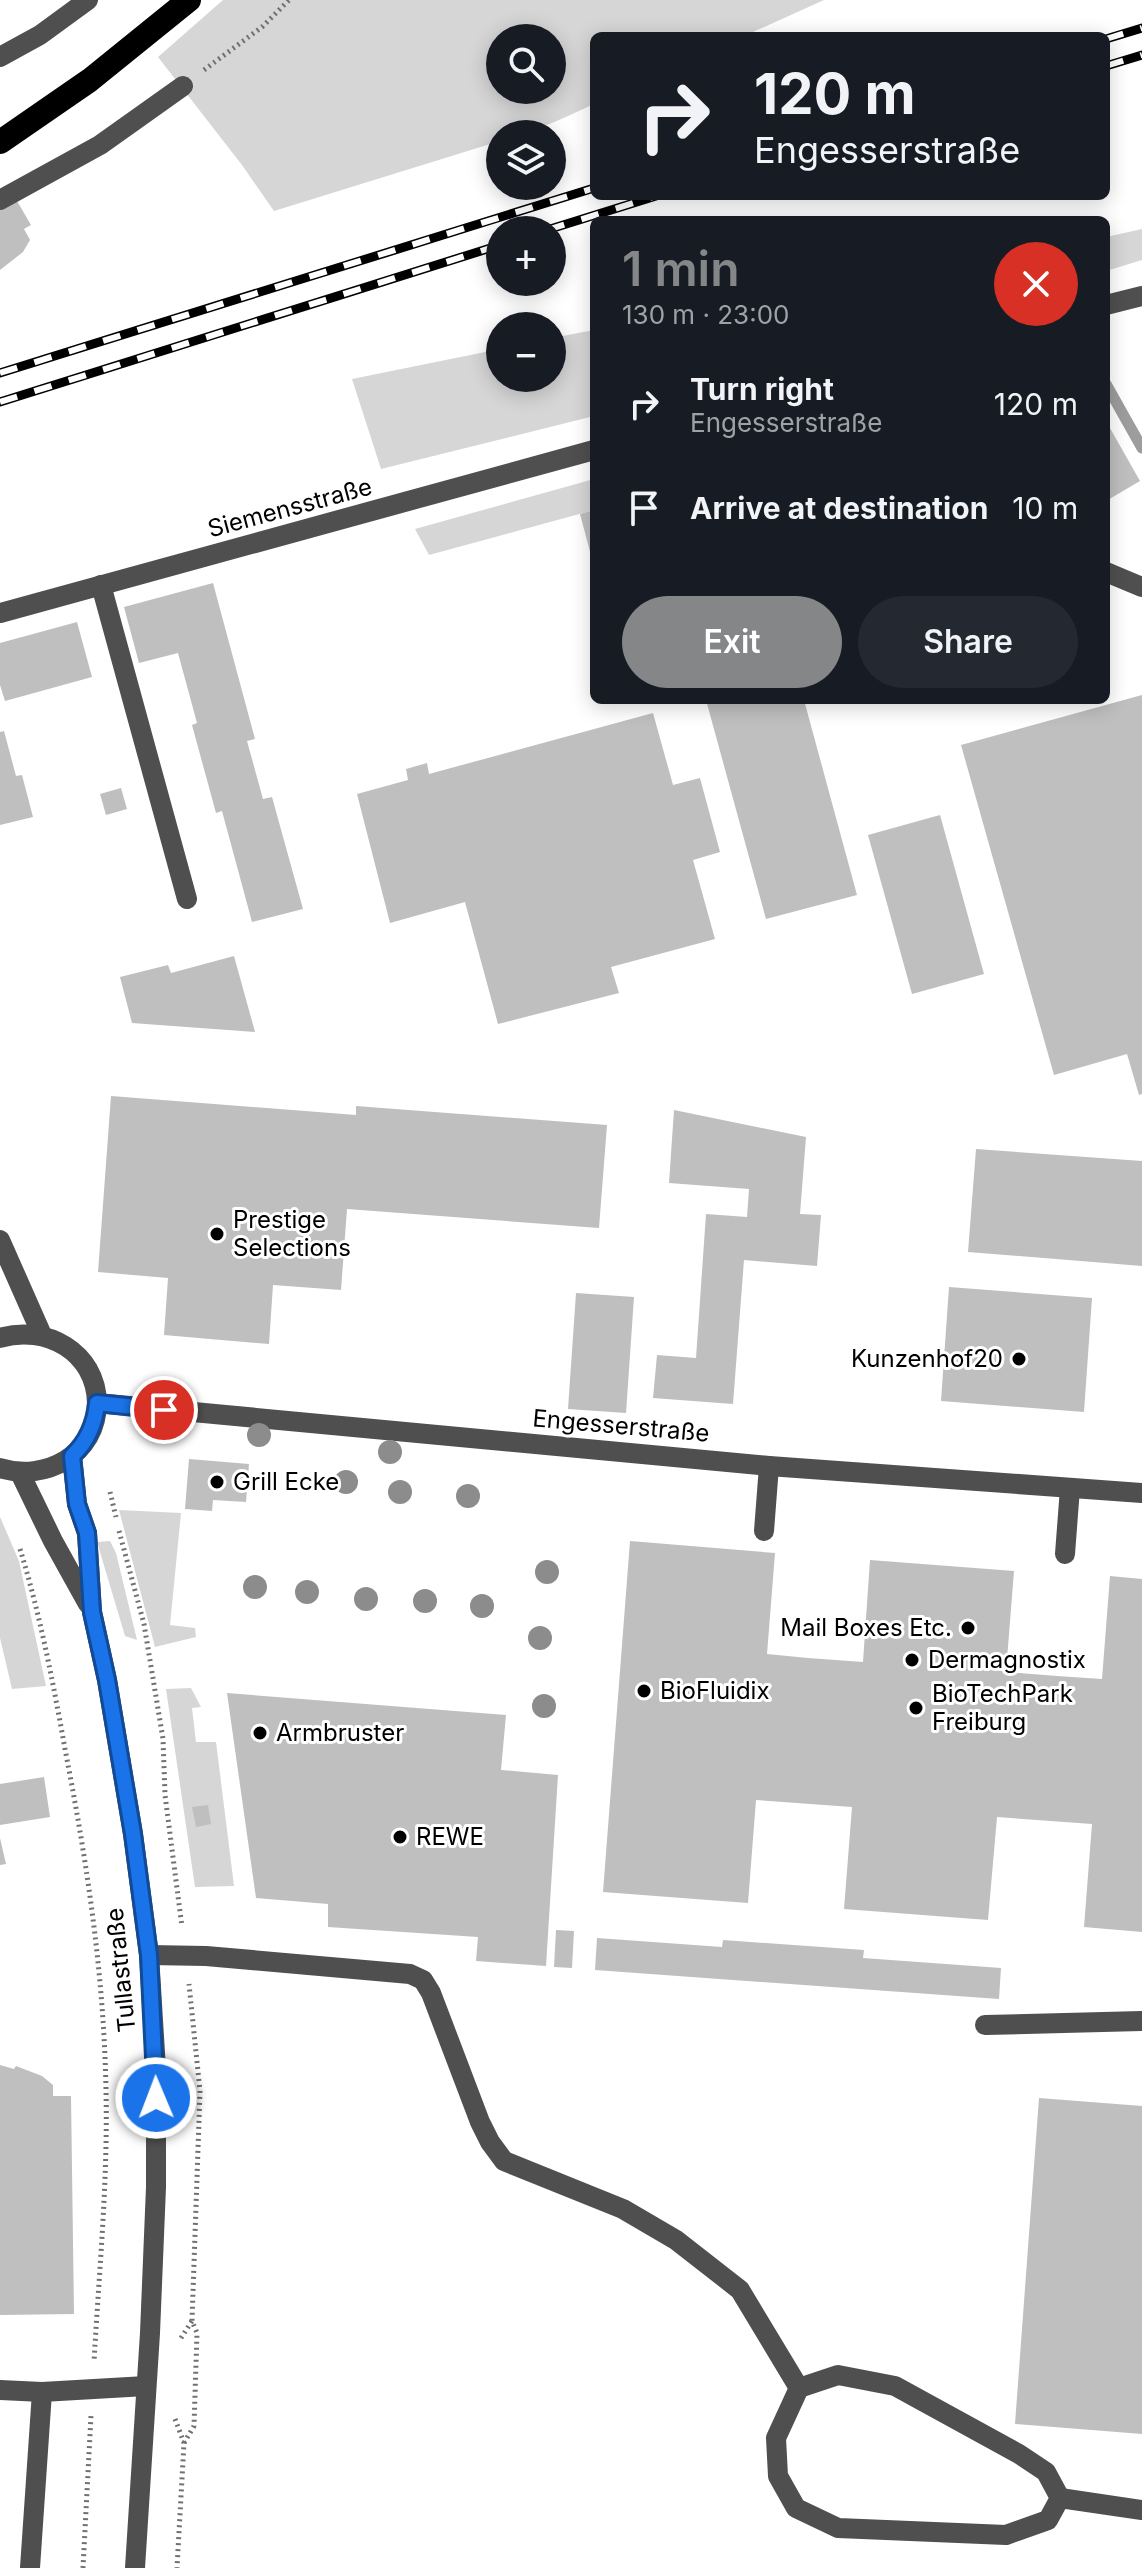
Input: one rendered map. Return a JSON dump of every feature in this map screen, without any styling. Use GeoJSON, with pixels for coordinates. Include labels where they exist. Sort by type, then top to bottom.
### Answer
{"type":"FeatureCollection","features":[{"type":"Feature","properties":{"kind":"highway"},"geometry":{"type":"LineString","coordinates":[[0,142],[90,80],[189,0]]}},
{"type":"Feature","properties":{"kind":"street"},"geometry":{"type":"LineString","coordinates":[[0,57],[40,35],[88,0]]}},
{"type":"Feature","properties":{"kind":"street"},"geometry":{"type":"LineString","coordinates":[[0,200],[100,145],[183,86]]}},
{"type":"Feature","properties":{"kind":"street"},"geometry":{"type":"LineString","coordinates":[[1110,304],[1142,296]]}},
{"type":"Feature","properties":{"kind":"street","name":"Siemensstraße"},"geometry":{"type":"LineString","coordinates":[[0,613],[590,451]]}},
{"type":"Feature","properties":{"kind":"street"},"geometry":{"type":"LineString","coordinates":[[1110,574],[1142,587]]}},
{"type":"Feature","properties":{"kind":"street"},"geometry":{"type":"LineString","coordinates":[[101,585],[187,899]]}},
{"type":"Feature","properties":{"kind":"street"},"geometry":{"type":"LineString","coordinates":[[0,1240],[42,1335]]}},
{"type":"Feature","properties":{"kind":"street"},"geometry":{"type":"LineString","coordinates":[[0,1338],[22,1333],[42,1335],[78,1355],[93,1382],[97,1403],[93,1426],[72,1456]]}},
{"type":"Feature","properties":{"kind":"street","name":"Engesserstraße"},"geometry":{"type":"LineString","coordinates":[[97,1403],[769,1466],[1142,1493]]}},
{"type":"Feature","properties":{"kind":"street","name":"Tullastraße"},"geometry":{"type":"LineString","coordinates":[[10,1470],[48,1470],[72,1456],[77,1504],[87,1533],[92,1612],[131,1820],[149,1955],[156,2069],[156,2173],[135,2568]]}},
{"type":"Feature","properties":{"kind":"street"},"geometry":{"type":"LineString","coordinates":[[764,1531],[769,1466]]}},
{"type":"Feature","properties":{"kind":"street","name":"Tullastraße"},"geometry":{"type":"LineString","coordinates":[[10,1470],[92,1612]]}},
{"type":"Feature","properties":{"kind":"street"},"geometry":{"type":"LineString","coordinates":[[1065,1554],[1070,1488]]}},
{"type":"Feature","properties":{"kind":"street"},"geometry":{"type":"LineString","coordinates":[[149,1955],[410,1974],[423,1980],[431,1993],[480,2122],[504,2161],[623,2209],[676,2240],[740,2290],[799,2388]]}},
{"type":"Feature","properties":{"kind":"street"},"geometry":{"type":"LineString","coordinates":[[985,2025],[1142,2021]]}},
{"type":"Feature","properties":{"kind":"street"},"geometry":{"type":"LineString","coordinates":[[838,2375],[895,2386],[1046,2472],[1060,2498],[1048,2520],[1006,2535],[838,2528],[796,2508],[778,2476],[776,2438],[799,2388],[838,2375]]}},
{"type":"Feature","properties":{"kind":"street"},"geometry":{"type":"LineString","coordinates":[[0,2390],[42,2392],[146,2386]]}},
{"type":"Feature","properties":{"kind":"street"},"geometry":{"type":"LineString","coordinates":[[30,2568],[42,2392]]}},
{"type":"Feature","properties":{"kind":"street"},"geometry":{"type":"LineString","coordinates":[[1060,2498],[1142,2510]]}},
{"type":"Feature","properties":{"kind":"path"},"geometry":{"type":"LineString","coordinates":[[183,86],[262,27],[289,0]]}},
{"type":"Feature","properties":{"kind":"path"},"geometry":{"type":"LineString","coordinates":[[110,1492],[144,1624],[163,1739],[165,1795],[200,2091],[192,2321],[197,2333],[194,2426],[184,2443],[177,2568]]}},
{"type":"Feature","properties":{"kind":"path"},"geometry":{"type":"LineString","coordinates":[[17,1540],[58,1710],[87,1862],[98,1952],[106,2090],[105,2174],[83,2568]]}},
{"type":"Feature","properties":{"kind":"shaded area"},"geometry":{"type":"Polygon","coordinates":[[[223,0],[824,0],[753,32],[590,32],[590,106],[560,120],[486,120],[486,145],[274,211],[158,57],[223,0]]]}},
{"type":"Feature","properties":{"kind":"shaded area"},"geometry":{"type":"Polygon","coordinates":[[[1142,229],[1142,260],[1110,270],[1110,236],[1142,229]]]}},
{"type":"Feature","properties":{"kind":"shaded area"},"geometry":{"type":"Polygon","coordinates":[[[590,331],[590,417],[381,469],[352,379],[486,352],[486,392],[566,392],[566,335],[590,331]]]}},
{"type":"Feature","properties":{"kind":"shaded area"},"geometry":{"type":"Polygon","coordinates":[[[590,480],[590,511],[429,555],[415,529],[590,480]]]}},
{"type":"Feature","properties":{"kind":"shaded area"},"geometry":{"type":"Polygon","coordinates":[[[119,1510],[181,1513],[170,1625],[195,1628],[196,1637],[155,1647],[119,1510]]]}},
{"type":"Feature","properties":{"kind":"shaded area"},"geometry":{"type":"Polygon","coordinates":[[[0,1517],[19,1561],[46,1686],[12,1689],[0,1638],[0,1517]]]}},
{"type":"Feature","properties":{"kind":"shaded area"},"geometry":{"type":"Polygon","coordinates":[[[110,1541],[116,1553],[137,1640],[125,1636],[97,1542],[110,1541]]]}},
{"type":"Feature","properties":{"kind":"shaded area"},"geometry":{"type":"Polygon","coordinates":[[[191,1688],[201,1707],[192,1708],[196,1742],[216,1742],[234,1886],[195,1887],[166,1689],[191,1688]]]}},
{"type":"Feature","properties":{"kind":"building"},"geometry":{"type":"Polygon","coordinates":[[[17,201],[31,225],[24,229],[30,240],[23,252],[0,270],[0,210],[17,201]]]}},
{"type":"Feature","properties":{"kind":"building"},"geometry":{"type":"Polygon","coordinates":[[[1110,428],[1140,481],[1110,499],[1110,428]]]}},
{"type":"Feature","properties":{"kind":"building"},"geometry":{"type":"Polygon","coordinates":[[[590,511],[590,552],[580,514],[590,511]]]}},
{"type":"Feature","properties":{"kind":"building"},"geometry":{"type":"Polygon","coordinates":[[[213,583],[255,739],[247,741],[263,799],[272,797],[303,909],[252,922],[222,811],[216,813],[192,725],[197,723],[178,653],[139,663],[124,607],[213,583]]]}},
{"type":"Feature","properties":{"kind":"building"},"geometry":{"type":"Polygon","coordinates":[[[77,622],[92,677],[5,701],[0,685],[0,643],[77,622]]]}},
{"type":"Feature","properties":{"kind":"building"},"geometry":{"type":"Polygon","coordinates":[[[1142,695],[1142,1094],[1139,1095],[1127,1054],[1054,1075],[961,745],[1142,695]]]}},
{"type":"Feature","properties":{"kind":"building"},"geometry":{"type":"Polygon","coordinates":[[[707,704],[805,704],[857,895],[766,919],[707,704]]]}},
{"type":"Feature","properties":{"kind":"building"},"geometry":{"type":"Polygon","coordinates":[[[653,713],[673,785],[700,778],[720,852],[693,860],[715,939],[611,967],[619,993],[498,1024],[465,902],[390,923],[357,794],[408,780],[406,769],[427,763],[429,774],[653,713]]]}},
{"type":"Feature","properties":{"kind":"building"},"geometry":{"type":"Polygon","coordinates":[[[4,731],[16,776],[22,775],[33,817],[0,825],[0,732],[4,731]]]}},
{"type":"Feature","properties":{"kind":"building"},"geometry":{"type":"Polygon","coordinates":[[[121,788],[127,809],[106,815],[100,794],[121,788]]]}},
{"type":"Feature","properties":{"kind":"building"},"geometry":{"type":"Polygon","coordinates":[[[940,815],[984,974],[912,994],[868,835],[940,815]]]}},
{"type":"Feature","properties":{"kind":"building"},"geometry":{"type":"Polygon","coordinates":[[[234,956],[255,1032],[132,1023],[120,977],[168,965],[171,973],[234,956]]]}},
{"type":"Feature","properties":{"kind":"building"},"geometry":{"type":"Polygon","coordinates":[[[111,1096],[356,1115],[356,1106],[607,1125],[599,1228],[347,1209],[341,1290],[273,1285],[269,1344],[164,1335],[168,1278],[98,1272],[111,1096]]]}},
{"type":"Feature","properties":{"kind":"building"},"geometry":{"type":"Polygon","coordinates":[[[674,1110],[806,1137],[800,1214],[821,1215],[817,1266],[744,1260],[733,1404],[653,1398],[657,1355],[696,1358],[706,1214],[747,1217],[749,1189],[669,1183],[674,1110]]]}},
{"type":"Feature","properties":{"kind":"building"},"geometry":{"type":"Polygon","coordinates":[[[976,1149],[1142,1161],[1142,1266],[968,1252],[976,1149]]]}},
{"type":"Feature","properties":{"kind":"building"},"geometry":{"type":"Polygon","coordinates":[[[949,1287],[1092,1298],[1084,1412],[941,1401],[949,1287]]]}},
{"type":"Feature","properties":{"kind":"building"},"geometry":{"type":"Polygon","coordinates":[[[576,1293],[634,1297],[626,1413],[568,1409],[576,1293]]]}},
{"type":"Feature","properties":{"kind":"building","name":"Grill Ecke"},"geometry":{"type":"Polygon","coordinates":[[[189,1459],[249,1464],[246,1502],[213,1500],[212,1511],[185,1509],[189,1459]]]}},
{"type":"Feature","properties":{"kind":"building"},"geometry":{"type":"Polygon","coordinates":[[[630,1541],[775,1553],[767,1654],[808,1658],[863,1662],[870,1560],[1014,1571],[1006,1672],[1102,1679],[1110,1576],[1142,1579],[1142,1932],[1084,1927],[1092,1824],[997,1817],[988,1920],[844,1909],[852,1807],[756,1800],[748,1903],[603,1892],[630,1541]]]}},
{"type":"Feature","properties":{"kind":"building","name":"REWE"},"geometry":{"type":"Polygon","coordinates":[[[227,1693],[506,1715],[501,1770],[558,1775],[546,1966],[476,1961],[478,1937],[328,1927],[328,1904],[256,1898],[227,1693]]]}},
{"type":"Feature","properties":{"kind":"building"},"geometry":{"type":"Polygon","coordinates":[[[44,1777],[50,1817],[0,1825],[0,1784],[44,1777]]]}},
{"type":"Feature","properties":{"kind":"building"},"geometry":{"type":"Polygon","coordinates":[[[208,1805],[211,1824],[196,1827],[192,1807],[208,1805]]]}},
{"type":"Feature","properties":{"kind":"building"},"geometry":{"type":"Polygon","coordinates":[[[0,1838],[6,1864],[0,1865],[0,1838]]]}},
{"type":"Feature","properties":{"kind":"building"},"geometry":{"type":"Polygon","coordinates":[[[556,1930],[574,1931],[572,1968],[554,1967],[556,1930]]]}},
{"type":"Feature","properties":{"kind":"building"},"geometry":{"type":"Polygon","coordinates":[[[597,1938],[722,1947],[723,1940],[864,1950],[863,1958],[1001,1968],[999,1999],[595,1970],[597,1938]]]}},
{"type":"Feature","properties":{"kind":"building"},"geometry":{"type":"Polygon","coordinates":[[[0,2065],[14,2069],[16,2066],[42,2076],[53,2085],[53,2096],[71,2096],[74,2314],[0,2315],[0,2065]]]}},
{"type":"Feature","properties":{"kind":"building"},"geometry":{"type":"Polygon","coordinates":[[[1039,2098],[1142,2106],[1142,2434],[1015,2424],[1039,2098]]]}},
{"type":"Feature","properties":{"kind":"waterway"},"geometry":{"type":"LineString","coordinates":[[1110,391],[1142,448]]}},
{"type":"Feature","properties":{"kind":"railway"},"geometry":{"type":"LineString","coordinates":[[1110,38],[1142,28]]}},
{"type":"Feature","properties":{"kind":"railway"},"geometry":{"type":"LineString","coordinates":[[1110,65],[1142,55]]}},
{"type":"Feature","properties":{"kind":"railway"},"geometry":{"type":"LineString","coordinates":[[0,373],[590,189]]}},
{"type":"Feature","properties":{"kind":"railway"},"geometry":{"type":"LineString","coordinates":[[592,216],[643,200]]}},
{"type":"Feature","properties":{"kind":"railway"},"geometry":{"type":"LineString","coordinates":[[566,224],[590,217]]}},
{"type":"Feature","properties":{"kind":"railway"},"geometry":{"type":"LineString","coordinates":[[0,402],[486,249]]}},
{"type":"Feature","properties":{"kind":"place","name":"Prestige Selections"},"geometry":{"type":"Point","coordinates":[217,1234]}},
{"type":"Feature","properties":{"kind":"place","name":"Kunzenhof20"},"geometry":{"type":"Point","coordinates":[1019,1359]}},
{"type":"Feature","properties":{"kind":"place","name":"Grill Ecke"},"geometry":{"type":"Point","coordinates":[217,1482]}},
{"type":"Feature","properties":{"kind":"place","name":"Mail Boxes Etc."},"geometry":{"type":"Point","coordinates":[968,1628]}},
{"type":"Feature","properties":{"kind":"place","name":"Dermagnostix"},"geometry":{"type":"Point","coordinates":[912,1660]}},
{"type":"Feature","properties":{"kind":"place","name":"BioFluidix"},"geometry":{"type":"Point","coordinates":[644,1691]}},
{"type":"Feature","properties":{"kind":"place","name":"BioTechPark Freiburg"},"geometry":{"type":"Point","coordinates":[916,1708]}},
{"type":"Feature","properties":{"kind":"place","name":"Armbruster"},"geometry":{"type":"Point","coordinates":[260,1733]}},
{"type":"Feature","properties":{"kind":"place","name":"REWE"},"geometry":{"type":"Point","coordinates":[400,1837]}},
{"type":"Feature","properties":{"kind":"route"},"geometry":{"type":"LineString","coordinates":[[156,2098],[149,1955],[133,1834],[107,1680],[92,1612],[87,1533],[77,1504],[72,1456],[88,1437],[97,1403],[164,1410]]}}]}
